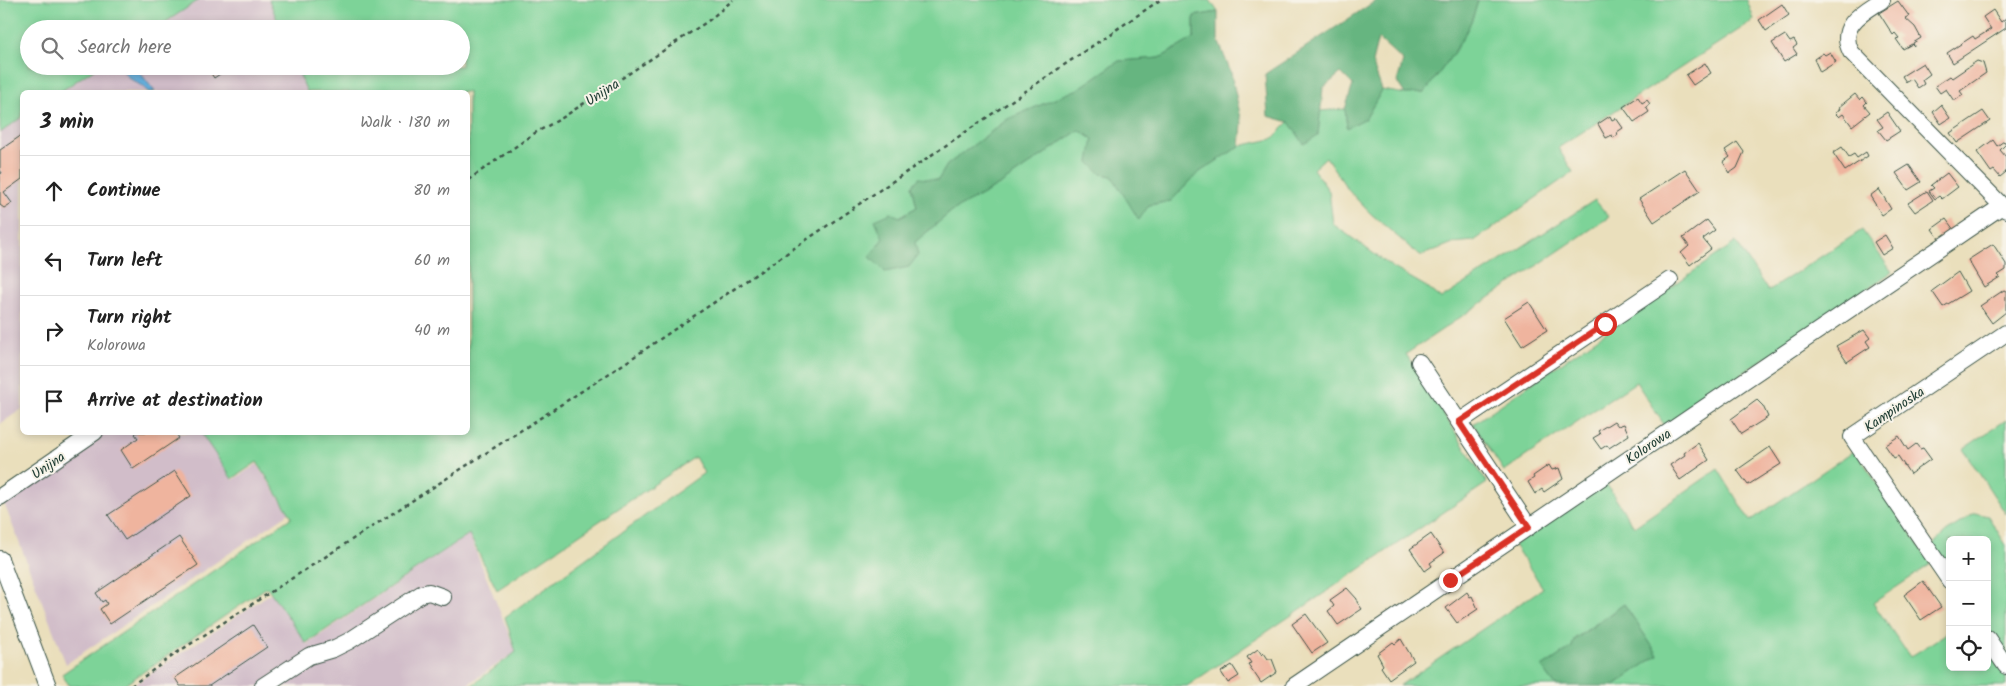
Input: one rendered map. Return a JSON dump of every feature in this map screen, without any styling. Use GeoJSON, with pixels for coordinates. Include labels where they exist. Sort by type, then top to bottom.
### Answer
{"type":"FeatureCollection","features":[{"type":"Feature","properties":{"kind":"street"},"geometry":{"type":"LineString","coordinates":[[1882,0],[1852,22],[1847,36],[1847,43],[1851,52],[2004,208]]}},
{"type":"Feature","properties":{"kind":"street","name":"Kolorowa"},"geometry":{"type":"LineString","coordinates":[[1294,686],[2004,208]]}},
{"type":"Feature","properties":{"kind":"street"},"geometry":{"type":"LineString","coordinates":[[1459,422],[1670,280]]}},
{"type":"Feature","properties":{"kind":"street","name":"Kampinoska"},"geometry":{"type":"LineString","coordinates":[[1946,575],[1852,437],[2006,333]]}},
{"type":"Feature","properties":{"kind":"street"},"geometry":{"type":"LineString","coordinates":[[1419,362],[1529,527]]}},
{"type":"Feature","properties":{"kind":"street","name":"Unijna"},"geometry":{"type":"LineString","coordinates":[[0,497],[91,435]]}},
{"type":"Feature","properties":{"kind":"street"},"geometry":{"type":"LineString","coordinates":[[0,559],[48,686]]}},
{"type":"Feature","properties":{"kind":"street"},"geometry":{"type":"LineString","coordinates":[[263,686],[309,656],[333,650],[349,642],[421,594],[429,592],[443,597]]}},
{"type":"Feature","properties":{"kind":"street"},"geometry":{"type":"LineString","coordinates":[[1991,644],[2006,666]]}},
{"type":"Feature","properties":{"kind":"path","name":"Unijna"},"geometry":{"type":"LineString","coordinates":[[470,179],[535,133],[562,118],[708,22],[733,0]]}},
{"type":"Feature","properties":{"kind":"path"},"geometry":{"type":"LineString","coordinates":[[131,686],[178,652],[624,363],[1160,0]]}},
{"type":"Feature","properties":{"kind":"shaded area"},"geometry":{"type":"Polygon","coordinates":[[[199,0],[269,0],[277,20],[169,20],[199,0]]]}},
{"type":"Feature","properties":{"kind":"shaded area"},"geometry":{"type":"Polygon","coordinates":[[[86,75],[300,75],[306,90],[63,90],[86,75]]]}},
{"type":"Feature","properties":{"kind":"shaded area"},"geometry":{"type":"Polygon","coordinates":[[[20,118],[20,410],[0,424],[0,133],[20,118]]]}},
{"type":"Feature","properties":{"kind":"shaded area"},"geometry":{"type":"Polygon","coordinates":[[[97,435],[202,435],[233,480],[257,464],[289,513],[66,664],[2,498],[97,435]]]}},
{"type":"Feature","properties":{"kind":"shaded area"},"geometry":{"type":"Polygon","coordinates":[[[469,534],[516,652],[465,686],[132,686],[271,593],[307,644],[469,534]]]}},
{"type":"Feature","properties":{"kind":"green space"},"geometry":{"type":"Polygon","coordinates":[[[0,0],[199,0],[169,20],[20,20],[20,75],[85,75],[63,90],[20,90],[20,118],[0,133],[0,0]]]}},
{"type":"Feature","properties":{"kind":"green space"},"geometry":{"type":"Polygon","coordinates":[[[269,0],[1210,0],[1218,12],[1194,16],[1194,38],[1160,58],[1119,61],[1078,89],[1008,119],[947,165],[938,180],[912,186],[917,207],[899,217],[915,242],[952,211],[1001,184],[1079,130],[1093,139],[1101,174],[1112,176],[1149,205],[1171,201],[1198,173],[1240,146],[1272,139],[1289,122],[1318,135],[1320,111],[1345,109],[1347,127],[1366,118],[1382,90],[1405,94],[1424,93],[1463,37],[1478,0],[1747,0],[1754,20],[1558,148],[1573,172],[1474,241],[1453,243],[1420,256],[1370,213],[1349,191],[1326,157],[1313,169],[1329,191],[1333,224],[1392,267],[1425,286],[1441,299],[1595,200],[1609,217],[1406,354],[1487,483],[1187,686],[471,686],[516,652],[505,617],[704,473],[695,457],[497,590],[469,534],[306,643],[267,587],[123,686],[69,686],[62,674],[292,517],[257,462],[232,479],[202,435],[470,435],[470,90],[306,90],[300,75],[470,75],[470,20],[277,20],[269,0]]]}},
{"type":"Feature","properties":{"kind":"green space"},"geometry":{"type":"Polygon","coordinates":[[[1377,0],[1478,0],[1463,37],[1424,93],[1405,94],[1397,82],[1403,61],[1378,38],[1372,62],[1382,90],[1366,118],[1347,128],[1345,109],[1353,85],[1341,73],[1323,88],[1318,135],[1304,144],[1289,122],[1268,116],[1265,74],[1377,0]]]}},
{"type":"Feature","properties":{"kind":"green space"},"geometry":{"type":"Polygon","coordinates":[[[1218,12],[1218,40],[1231,73],[1242,123],[1240,146],[1198,173],[1171,201],[1149,205],[1139,220],[1112,176],[1101,174],[1089,162],[1093,139],[1079,130],[1001,184],[952,211],[915,242],[918,255],[909,267],[885,272],[870,257],[883,238],[875,220],[891,213],[900,217],[917,207],[912,186],[919,178],[938,180],[947,165],[1008,119],[1078,89],[1119,61],[1160,58],[1194,38],[1194,16],[1218,12]]]}},
{"type":"Feature","properties":{"kind":"green space"},"geometry":{"type":"Polygon","coordinates":[[[1862,230],[1892,272],[1665,426],[1636,382],[1504,471],[1473,424],[1736,242],[1768,291],[1862,230]]]}},
{"type":"Feature","properties":{"kind":"green space"},"geometry":{"type":"Polygon","coordinates":[[[2006,420],[2006,514],[1963,449],[2006,420]]]}},
{"type":"Feature","properties":{"kind":"green space"},"geometry":{"type":"Polygon","coordinates":[[[1855,450],[1931,564],[1873,603],[1910,657],[1946,634],[1946,671],[1991,671],[1991,655],[2006,677],[2006,686],[1613,686],[1658,655],[1624,604],[1574,639],[1572,647],[1542,667],[1556,686],[1399,686],[1543,588],[1514,545],[1605,482],[1634,527],[1718,469],[1750,521],[1855,450]]]}},
{"type":"Feature","properties":{"kind":"green space"},"geometry":{"type":"Polygon","coordinates":[[[1975,513],[1988,516],[2006,545],[2006,655],[1991,633],[1991,536],[1946,536],[1946,566],[1932,545],[1946,532],[1975,513]]]}},
{"type":"Feature","properties":{"kind":"green space"},"geometry":{"type":"Polygon","coordinates":[[[1624,604],[1658,655],[1613,686],[1556,686],[1542,667],[1572,647],[1574,640],[1624,604]]]}},
{"type":"Feature","properties":{"kind":"water"},"geometry":{"type":"Polygon","coordinates":[[[126,75],[142,75],[153,90],[146,90],[126,75]]]}},
{"type":"Feature","properties":{"kind":"building"},"geometry":{"type":"Polygon","coordinates":[[[1898,1],[1909,16],[1905,18],[1915,27],[1921,38],[1913,43],[1914,46],[1912,44],[1903,49],[1896,39],[1899,38],[1895,33],[1893,35],[1879,13],[1898,1]]]}},
{"type":"Feature","properties":{"kind":"building"},"geometry":{"type":"Polygon","coordinates":[[[1782,4],[1789,15],[1766,31],[1759,20],[1782,4]]]}},
{"type":"Feature","properties":{"kind":"building"},"geometry":{"type":"Polygon","coordinates":[[[1993,10],[2001,22],[2006,18],[2006,28],[1953,63],[1947,53],[1973,36],[1975,39],[1991,29],[1983,17],[1993,10]]]}},
{"type":"Feature","properties":{"kind":"building"},"geometry":{"type":"Polygon","coordinates":[[[1785,35],[1790,42],[1794,40],[1797,45],[1793,48],[1797,54],[1784,62],[1772,43],[1785,35]]]}},
{"type":"Feature","properties":{"kind":"building"},"geometry":{"type":"Polygon","coordinates":[[[1830,52],[1836,62],[1820,72],[1814,59],[1823,53],[1825,55],[1830,52]]]}},
{"type":"Feature","properties":{"kind":"building"},"geometry":{"type":"Polygon","coordinates":[[[1977,61],[1983,63],[1986,73],[1960,91],[1963,95],[1954,101],[1946,89],[1940,93],[1935,86],[1950,76],[1952,78],[1977,61]]]}},
{"type":"Feature","properties":{"kind":"building"},"geometry":{"type":"Polygon","coordinates":[[[1705,63],[1711,73],[1693,85],[1686,75],[1705,63]]]}},
{"type":"Feature","properties":{"kind":"building"},"geometry":{"type":"Polygon","coordinates":[[[1923,63],[1930,74],[1922,80],[1924,84],[1918,88],[1912,79],[1906,82],[1902,76],[1923,63]]]}},
{"type":"Feature","properties":{"kind":"building"},"geometry":{"type":"Polygon","coordinates":[[[1855,94],[1860,100],[1863,97],[1867,102],[1864,105],[1870,112],[1852,126],[1843,114],[1839,117],[1835,113],[1840,109],[1839,107],[1855,94]]]}},
{"type":"Feature","properties":{"kind":"building"},"geometry":{"type":"Polygon","coordinates":[[[1638,97],[1642,103],[1647,100],[1650,104],[1646,107],[1649,112],[1634,122],[1623,107],[1638,97]]]}},
{"type":"Feature","properties":{"kind":"building"},"geometry":{"type":"Polygon","coordinates":[[[1941,105],[1950,118],[1941,124],[1933,112],[1941,105]]]}},
{"type":"Feature","properties":{"kind":"building"},"geometry":{"type":"Polygon","coordinates":[[[1983,111],[1990,121],[1957,143],[1950,133],[1983,111]]]}},
{"type":"Feature","properties":{"kind":"building"},"geometry":{"type":"Polygon","coordinates":[[[1887,112],[1900,131],[1886,140],[1878,130],[1883,127],[1877,119],[1887,112]]]}},
{"type":"Feature","properties":{"kind":"building"},"geometry":{"type":"Polygon","coordinates":[[[1610,116],[1612,120],[1616,118],[1623,128],[1613,138],[1612,135],[1606,138],[1598,124],[1610,116]]]}},
{"type":"Feature","properties":{"kind":"building"},"geometry":{"type":"Polygon","coordinates":[[[20,136],[20,180],[4,192],[12,203],[4,208],[0,205],[0,174],[2,173],[0,170],[0,150],[20,136]]]}},
{"type":"Feature","properties":{"kind":"building"},"geometry":{"type":"Polygon","coordinates":[[[1993,140],[1997,146],[2004,141],[2006,144],[2000,150],[2006,157],[2006,172],[2000,177],[1994,170],[1991,172],[1977,152],[1993,140]]]}},
{"type":"Feature","properties":{"kind":"building"},"geometry":{"type":"Polygon","coordinates":[[[1737,142],[1744,152],[1737,168],[1730,173],[1723,162],[1730,157],[1725,150],[1737,142]]]}},
{"type":"Feature","properties":{"kind":"building"},"geometry":{"type":"Polygon","coordinates":[[[1842,147],[1849,157],[1854,154],[1857,158],[1866,152],[1868,156],[1845,171],[1833,153],[1842,147]]]}},
{"type":"Feature","properties":{"kind":"building"},"geometry":{"type":"Polygon","coordinates":[[[1909,165],[1921,182],[1908,190],[1896,173],[1909,165]]]}},
{"type":"Feature","properties":{"kind":"building"},"geometry":{"type":"Polygon","coordinates":[[[1685,169],[1700,191],[1654,222],[1639,199],[1685,169]]]}},
{"type":"Feature","properties":{"kind":"building"},"geometry":{"type":"Polygon","coordinates":[[[1947,173],[1958,187],[1942,199],[1939,196],[1935,199],[1929,191],[1934,188],[1931,185],[1947,173]]]}},
{"type":"Feature","properties":{"kind":"building"},"geometry":{"type":"Polygon","coordinates":[[[1879,189],[1891,209],[1882,215],[1870,196],[1879,189]]]}},
{"type":"Feature","properties":{"kind":"building"},"geometry":{"type":"Polygon","coordinates":[[[1927,191],[1933,200],[1915,212],[1908,203],[1927,191]]]}},
{"type":"Feature","properties":{"kind":"building"},"geometry":{"type":"Polygon","coordinates":[[[1946,219],[1954,230],[1940,240],[1932,229],[1946,219]]]}},
{"type":"Feature","properties":{"kind":"building"},"geometry":{"type":"Polygon","coordinates":[[[1707,220],[1715,230],[1703,239],[1711,249],[1690,265],[1681,253],[1689,246],[1683,238],[1707,220]]]}},
{"type":"Feature","properties":{"kind":"building"},"geometry":{"type":"Polygon","coordinates":[[[1885,235],[1893,248],[1882,255],[1874,242],[1885,235]]]}},
{"type":"Feature","properties":{"kind":"building"},"geometry":{"type":"Polygon","coordinates":[[[1993,244],[2006,264],[2006,270],[1998,275],[2000,277],[1984,287],[1968,260],[1993,244]]]}},
{"type":"Feature","properties":{"kind":"building"},"geometry":{"type":"Polygon","coordinates":[[[1958,272],[1969,291],[1943,307],[1932,291],[1958,272]]]}},
{"type":"Feature","properties":{"kind":"building"},"geometry":{"type":"Polygon","coordinates":[[[2004,290],[2006,291],[2006,312],[1992,323],[1980,306],[2004,290]]]}},
{"type":"Feature","properties":{"kind":"building"},"geometry":{"type":"Polygon","coordinates":[[[1529,302],[1547,330],[1522,346],[1504,318],[1529,302]]]}},
{"type":"Feature","properties":{"kind":"building"},"geometry":{"type":"Polygon","coordinates":[[[1864,330],[1870,338],[1866,341],[1870,347],[1847,362],[1836,346],[1864,330]]]}},
{"type":"Feature","properties":{"kind":"building"},"geometry":{"type":"Polygon","coordinates":[[[1757,400],[1763,406],[1768,417],[1741,434],[1731,419],[1757,400]]]}},
{"type":"Feature","properties":{"kind":"building"},"geometry":{"type":"Polygon","coordinates":[[[1614,421],[1618,426],[1624,424],[1629,435],[1609,448],[1607,445],[1601,449],[1593,438],[1600,434],[1598,431],[1614,421]]]}},
{"type":"Feature","properties":{"kind":"building"},"geometry":{"type":"Polygon","coordinates":[[[136,435],[177,435],[179,438],[133,469],[121,450],[138,438],[136,435]]]}},
{"type":"Feature","properties":{"kind":"building"},"geometry":{"type":"Polygon","coordinates":[[[1899,436],[1908,450],[1916,444],[1920,449],[1923,448],[1931,459],[1910,474],[1898,456],[1894,458],[1885,445],[1899,436]]]}},
{"type":"Feature","properties":{"kind":"building"},"geometry":{"type":"Polygon","coordinates":[[[1698,443],[1709,460],[1680,480],[1670,465],[1698,443]]]}},
{"type":"Feature","properties":{"kind":"building"},"geometry":{"type":"Polygon","coordinates":[[[1770,447],[1781,464],[1748,485],[1737,470],[1770,447]]]}},
{"type":"Feature","properties":{"kind":"building"},"geometry":{"type":"Polygon","coordinates":[[[1549,465],[1552,470],[1559,468],[1563,479],[1544,492],[1542,489],[1535,494],[1528,482],[1534,478],[1533,476],[1549,465]]]}},
{"type":"Feature","properties":{"kind":"building"},"geometry":{"type":"Polygon","coordinates":[[[175,471],[191,496],[125,540],[108,515],[175,471]]]}},
{"type":"Feature","properties":{"kind":"building"},"geometry":{"type":"Polygon","coordinates":[[[1431,534],[1444,553],[1430,563],[1432,566],[1425,571],[1410,549],[1431,534]]]}},
{"type":"Feature","properties":{"kind":"building"},"geometry":{"type":"Polygon","coordinates":[[[179,537],[198,565],[110,624],[100,609],[107,604],[105,600],[102,602],[96,593],[179,537]]]}},
{"type":"Feature","properties":{"kind":"building"},"geometry":{"type":"Polygon","coordinates":[[[1923,581],[1941,607],[1921,620],[1904,595],[1923,581]]]}},
{"type":"Feature","properties":{"kind":"building"},"geometry":{"type":"Polygon","coordinates":[[[1347,588],[1357,599],[1362,609],[1338,625],[1328,611],[1334,606],[1330,600],[1347,588]]]}},
{"type":"Feature","properties":{"kind":"building"},"geometry":{"type":"Polygon","coordinates":[[[1467,592],[1470,597],[1472,596],[1478,609],[1457,623],[1446,608],[1467,592]]]}},
{"type":"Feature","properties":{"kind":"building"},"geometry":{"type":"Polygon","coordinates":[[[1306,614],[1327,643],[1312,653],[1292,624],[1306,614]]]}},
{"type":"Feature","properties":{"kind":"building"},"geometry":{"type":"Polygon","coordinates":[[[253,625],[267,647],[209,686],[180,686],[175,678],[253,625]]]}},
{"type":"Feature","properties":{"kind":"building"},"geometry":{"type":"Polygon","coordinates":[[[1401,639],[1414,661],[1389,679],[1381,667],[1383,665],[1377,654],[1393,642],[1395,644],[1401,639]]]}},
{"type":"Feature","properties":{"kind":"building"},"geometry":{"type":"Polygon","coordinates":[[[1258,649],[1262,655],[1264,653],[1268,659],[1272,659],[1277,672],[1261,683],[1248,664],[1251,663],[1247,657],[1258,649]]]}},
{"type":"Feature","properties":{"kind":"building"},"geometry":{"type":"Polygon","coordinates":[[[1232,665],[1239,676],[1228,683],[1221,672],[1232,665]]]}},
{"type":"Feature","properties":{"kind":"route"},"geometry":{"type":"LineString","coordinates":[[1450,580],[1529,527],[1459,422],[1605,324]]}}]}
